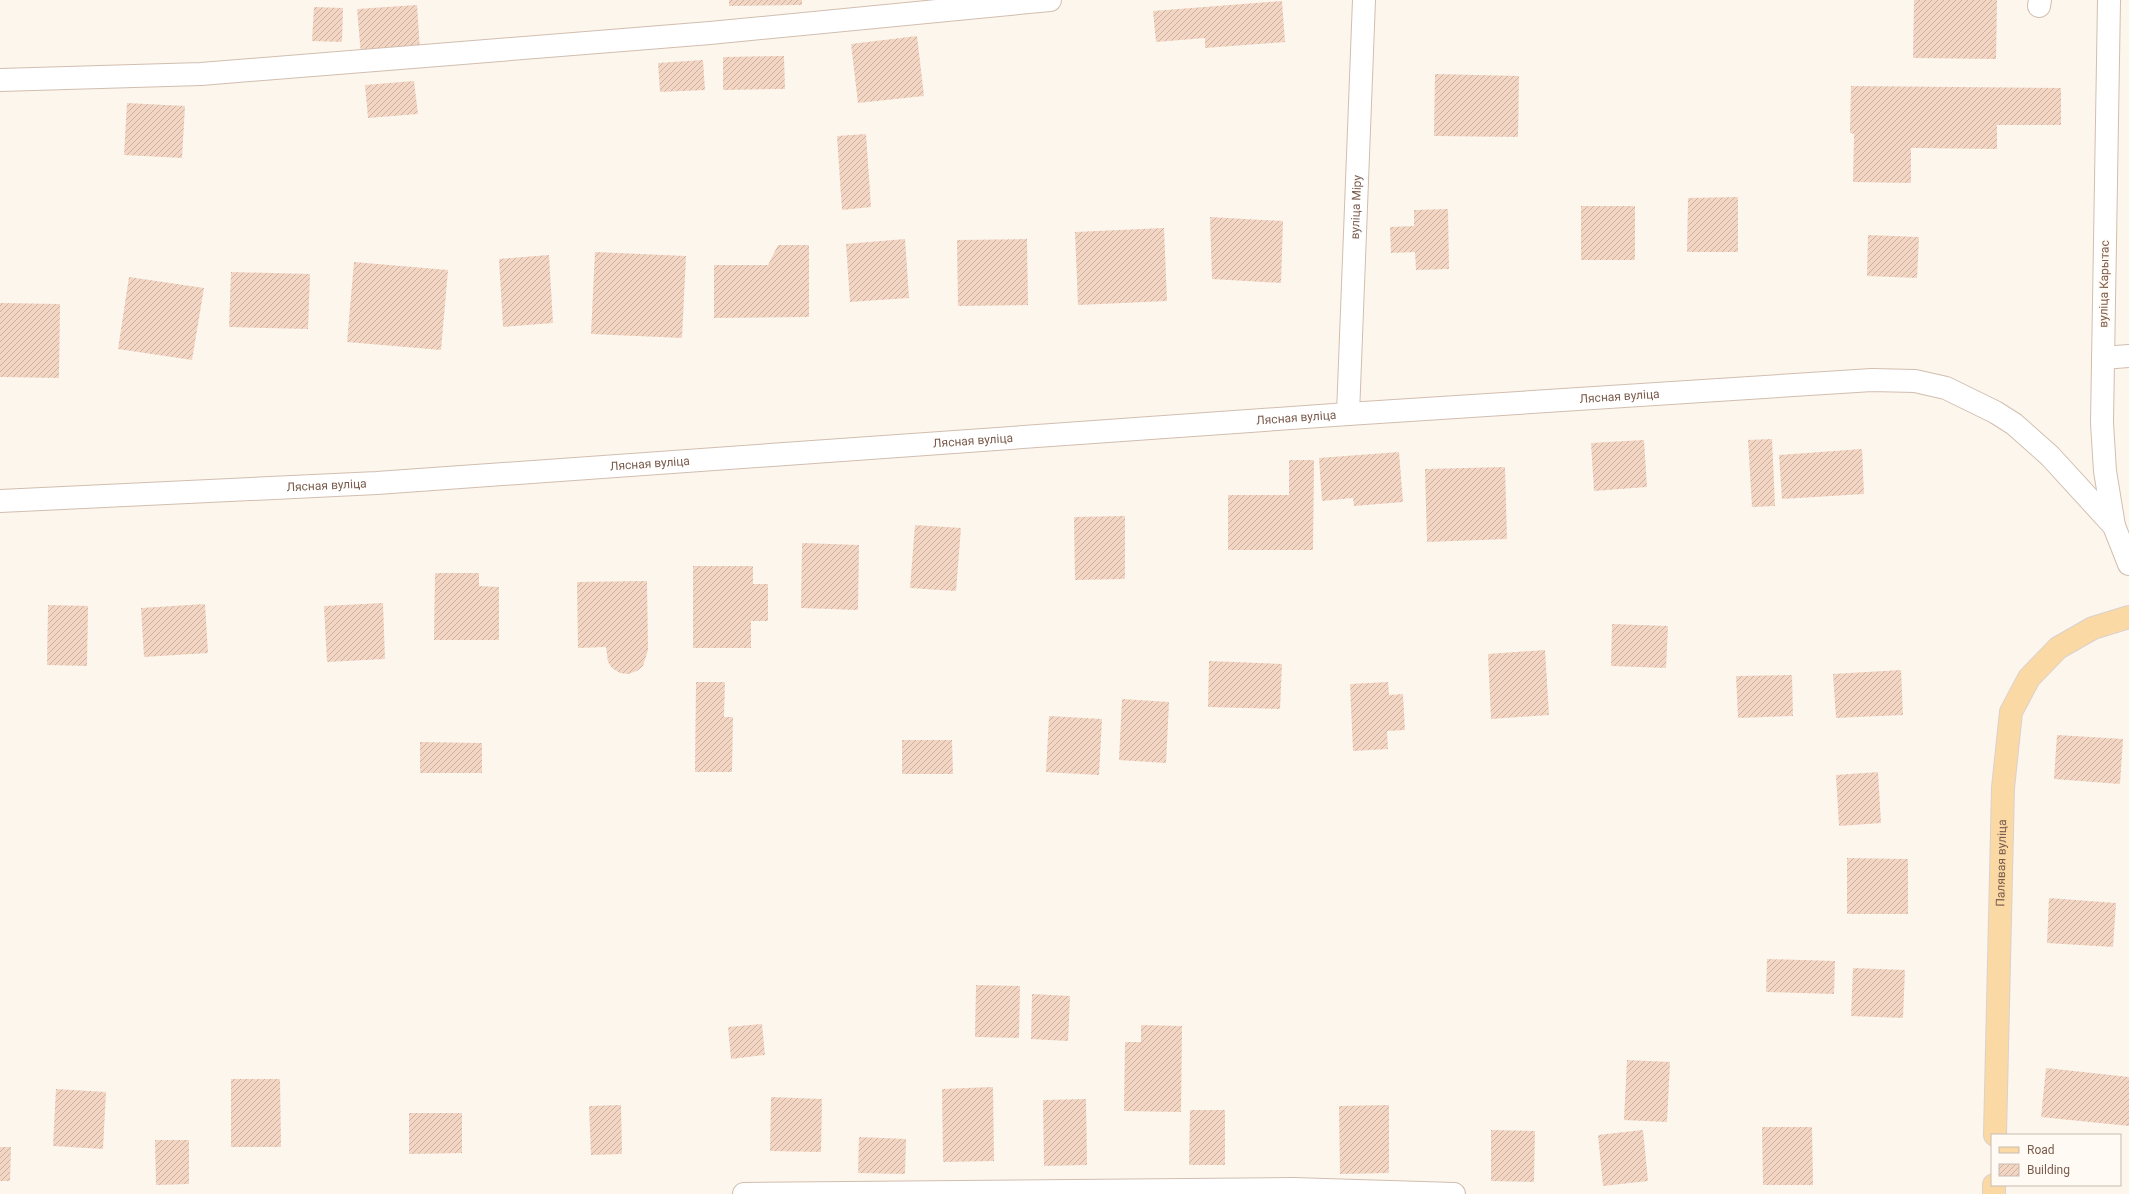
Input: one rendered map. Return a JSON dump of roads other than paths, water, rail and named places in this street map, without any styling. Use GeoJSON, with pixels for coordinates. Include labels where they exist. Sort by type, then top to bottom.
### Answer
{"type":"FeatureCollection","features":[{"type":"Feature","properties":{"kind":"main road","name":"Палявая вуліца"},"geometry":{"type":"LineString","coordinates":[[1995,1134],[2003,788],[2011,712],[2029,678],[2058,648],[2093,628],[2129,617]]}},
{"type":"Feature","properties":{"kind":"street"},"geometry":{"type":"LineString","coordinates":[[0,80],[217,73],[702,34],[1050,0]]}},
{"type":"Feature","properties":{"kind":"street","name":"вуліца Міру"},"geometry":{"type":"LineString","coordinates":[[1348,414],[1364,0]]}},
{"type":"Feature","properties":{"kind":"street","name":"вуліца Карытас"},"geometry":{"type":"LineString","coordinates":[[2109,0],[2102,423],[2105,471],[2114,526],[2129,564]]}},
{"type":"Feature","properties":{"kind":"street"},"geometry":{"type":"LineString","coordinates":[[2103,358],[2129,356]]}},
{"type":"Feature","properties":{"kind":"street","name":"Лясная вуліца"},"geometry":{"type":"LineString","coordinates":[[0,501],[384,482],[1348,414],[1872,380],[1915,381],[1946,388],[1995,412],[2014,424],[2050,456],[2114,526]]}},
{"type":"Feature","properties":{"kind":"street"},"geometry":{"type":"LineString","coordinates":[[744,1194],[1293,1191],[1454,1194]]}}]}
